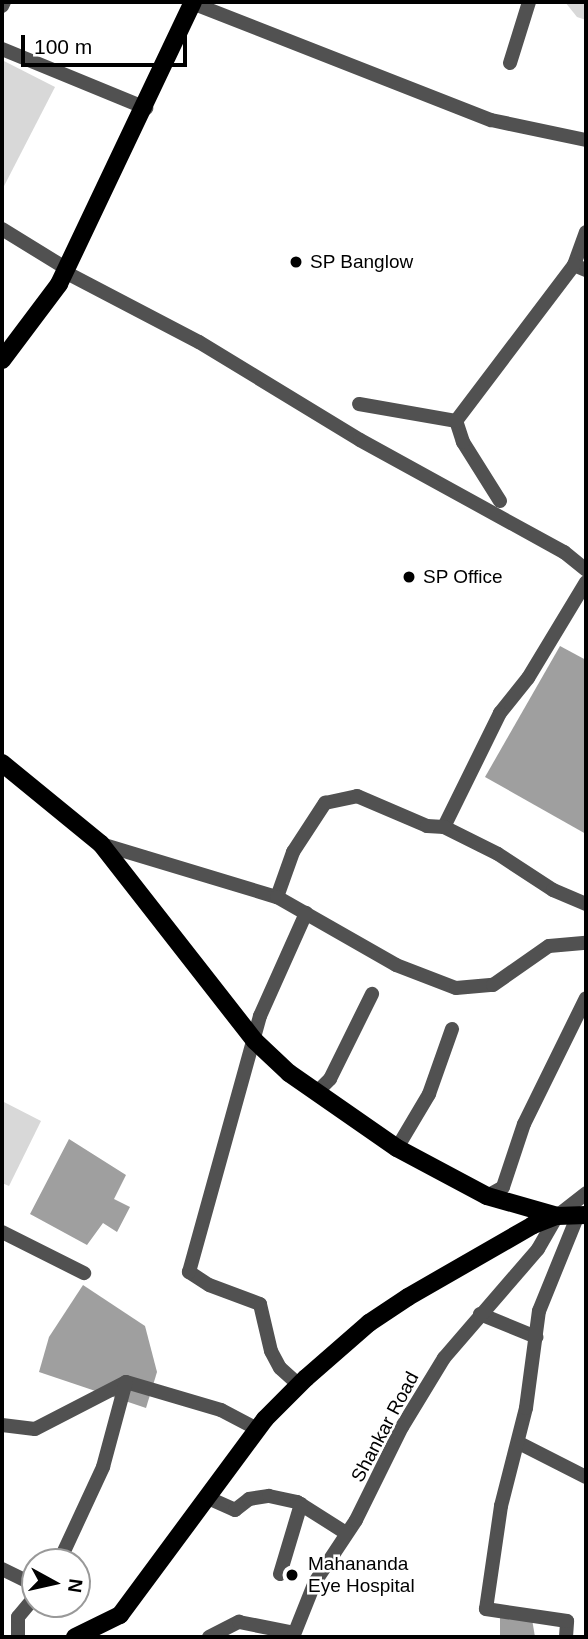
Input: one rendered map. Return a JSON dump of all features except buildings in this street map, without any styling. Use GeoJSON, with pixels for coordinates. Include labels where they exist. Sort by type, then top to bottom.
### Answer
{"type":"FeatureCollection","features":[{"type":"Feature","properties":{"kind":"main road"},"geometry":{"type":"LineString","coordinates":[[2,360],[34,322],[66,270],[146,108],[192,2]]}},
{"type":"Feature","properties":{"kind":"main road"},"geometry":{"type":"LineString","coordinates":[[2,763],[101,844],[255,1041],[289,1073],[397,1148],[487,1196],[557,1216],[582,1215]]}},
{"type":"Feature","properties":{"kind":"main road"},"geometry":{"type":"LineString","coordinates":[[75,1637],[120,1615],[257,1429],[299,1385],[389,1310],[533,1225],[557,1216]]}},
{"type":"Feature","properties":{"kind":"street"},"geometry":{"type":"LineString","coordinates":[[192,2],[491,120],[586,140]]}},
{"type":"Feature","properties":{"kind":"street"},"geometry":{"type":"LineString","coordinates":[[510,64],[529,2]]}},
{"type":"Feature","properties":{"kind":"street"},"geometry":{"type":"LineString","coordinates":[[2,49],[146,108]]}},
{"type":"Feature","properties":{"kind":"street"},"geometry":{"type":"LineString","coordinates":[[2,229],[66,270],[200,342],[360,440],[564,552],[586,570]]}},
{"type":"Feature","properties":{"kind":"street"},"geometry":{"type":"LineString","coordinates":[[456,421],[580,267],[586,232]]}},
{"type":"Feature","properties":{"kind":"street"},"geometry":{"type":"LineString","coordinates":[[359,404],[456,421]]}},
{"type":"Feature","properties":{"kind":"street"},"geometry":{"type":"LineString","coordinates":[[456,421],[463,442],[500,501]]}},
{"type":"Feature","properties":{"kind":"street"},"geometry":{"type":"LineString","coordinates":[[444,827],[500,713],[528,678],[586,582]]}},
{"type":"Feature","properties":{"kind":"street"},"geometry":{"type":"LineString","coordinates":[[277,897],[293,852],[325,803],[357,796],[428,826],[444,827],[498,854],[552,890],[586,904]]}},
{"type":"Feature","properties":{"kind":"street"},"geometry":{"type":"LineString","coordinates":[[101,844],[277,897],[397,965],[456,988],[493,985],[548,946],[586,943]]}},
{"type":"Feature","properties":{"kind":"street"},"geometry":{"type":"LineString","coordinates":[[299,1385],[280,1368],[271,1351],[260,1304],[209,1285],[189,1272],[260,1016],[306,912]]}},
{"type":"Feature","properties":{"kind":"street"},"geometry":{"type":"LineString","coordinates":[[318,1091],[330,1079],[372,994]]}},
{"type":"Feature","properties":{"kind":"street"},"geometry":{"type":"LineString","coordinates":[[487,1196],[503,1187],[524,1124],[586,998]]}},
{"type":"Feature","properties":{"kind":"street"},"geometry":{"type":"LineString","coordinates":[[397,1148],[429,1094],[452,1028]]}},
{"type":"Feature","properties":{"kind":"street"},"geometry":{"type":"LineString","coordinates":[[557,1216],[586,1193]]}},
{"type":"Feature","properties":{"kind":"street"},"geometry":{"type":"LineString","coordinates":[[566,1637],[567,1621],[486,1609],[501,1506],[519,1443],[539,1311],[582,1215]]}},
{"type":"Feature","properties":{"kind":"street","name":"Shankar Road"},"geometry":{"type":"LineString","coordinates":[[294,1635],[315,1582],[346,1533],[444,1358],[538,1249],[557,1216]]}},
{"type":"Feature","properties":{"kind":"street"},"geometry":{"type":"LineString","coordinates":[[2,1232],[84,1273]]}},
{"type":"Feature","properties":{"kind":"street"},"geometry":{"type":"LineString","coordinates":[[480,1314],[536,1337]]}},
{"type":"Feature","properties":{"kind":"street"},"geometry":{"type":"LineString","coordinates":[[2,1425],[35,1429],[126,1381],[221,1410],[257,1429]]}},
{"type":"Feature","properties":{"kind":"street"},"geometry":{"type":"LineString","coordinates":[[65,1548],[103,1467],[126,1381]]}},
{"type":"Feature","properties":{"kind":"street"},"geometry":{"type":"LineString","coordinates":[[519,1443],[586,1477]]}},
{"type":"Feature","properties":{"kind":"street"},"geometry":{"type":"LineString","coordinates":[[206,1497],[235,1510],[249,1499],[269,1496],[301,1504],[346,1533]]}},
{"type":"Feature","properties":{"kind":"street"},"geometry":{"type":"LineString","coordinates":[[280,1574],[301,1504]]}},
{"type":"Feature","properties":{"kind":"street"},"geometry":{"type":"LineString","coordinates":[[2,1569],[21,1578]]}},
{"type":"Feature","properties":{"kind":"street"},"geometry":{"type":"LineString","coordinates":[[18,1637],[18,1617],[21,1613]]}},
{"type":"Feature","properties":{"kind":"street"},"geometry":{"type":"LineString","coordinates":[[209,1637],[239,1622],[294,1635]]}},
{"type":"Feature","properties":{"kind":"shaded area"},"geometry":{"type":"Polygon","coordinates":[[[565,2],[586,2],[586,20],[577,17],[565,2]]]}},
{"type":"Feature","properties":{"kind":"shaded area"},"geometry":{"type":"Polygon","coordinates":[[[2,60],[55,87],[2,190],[2,60]]]}},
{"type":"Feature","properties":{"kind":"shaded area"},"geometry":{"type":"Polygon","coordinates":[[[560,646],[586,660],[586,834],[485,777],[560,646]]]}},
{"type":"Feature","properties":{"kind":"shaded area"},"geometry":{"type":"Polygon","coordinates":[[[2,1101],[41,1121],[9,1186],[2,1183],[2,1101]]]}},
{"type":"Feature","properties":{"kind":"shaded area"},"geometry":{"type":"Polygon","coordinates":[[[69,1139],[126,1175],[114,1199],[130,1207],[117,1232],[103,1223],[87,1245],[30,1214],[69,1139]]]}},
{"type":"Feature","properties":{"kind":"shaded area"},"geometry":{"type":"Polygon","coordinates":[[[83,1285],[145,1326],[157,1372],[146,1408],[39,1372],[49,1337],[83,1285]]]}},
{"type":"Feature","properties":{"kind":"shaded area"},"geometry":{"type":"Polygon","coordinates":[[[500,1608],[531,1613],[535,1637],[500,1637],[500,1608]]]}},
{"type":"Feature","properties":{"kind":"place","name":"SP Banglow"},"geometry":{"type":"Point","coordinates":[296,262]}},
{"type":"Feature","properties":{"kind":"place","name":"SP Office"},"geometry":{"type":"Point","coordinates":[409,577]}},
{"type":"Feature","properties":{"kind":"place","name":"Mahananda Eye Hospital"},"geometry":{"type":"Point","coordinates":[292,1575]}}]}
